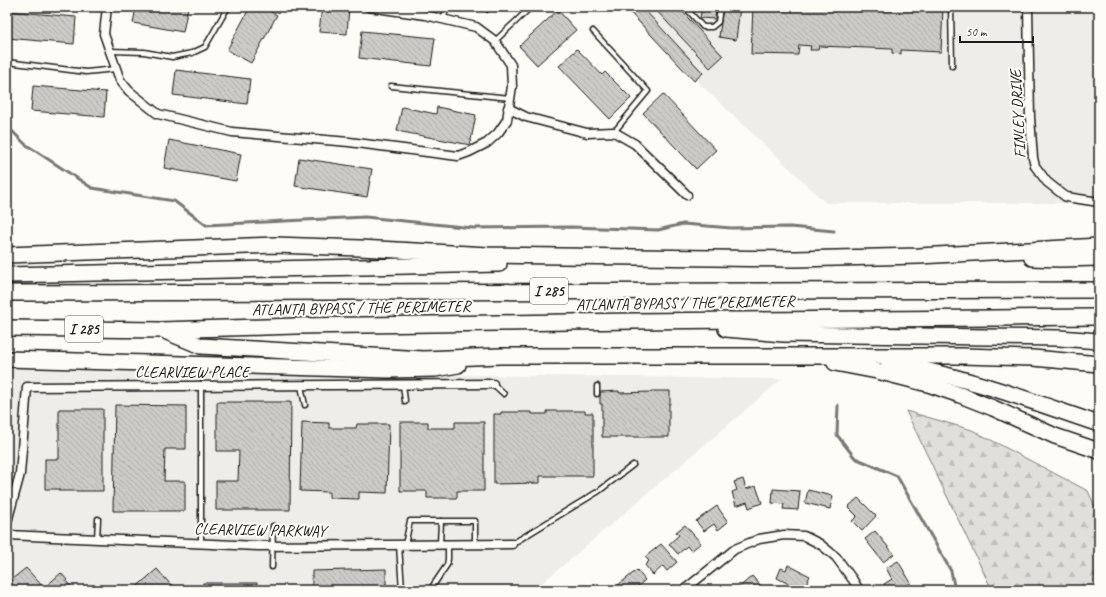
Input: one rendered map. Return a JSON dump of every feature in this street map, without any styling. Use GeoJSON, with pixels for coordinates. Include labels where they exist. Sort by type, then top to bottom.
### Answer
{"type":"FeatureCollection","features":[{"type":"Feature","properties":{"kind":"highway"},"geometry":{"type":"LineString","coordinates":[[7,255],[275,245],[488,255],[795,258],[919,256],[1060,259],[1099,258]]}},
{"type":"Feature","properties":{"kind":"highway"},"geometry":{"type":"LineString","coordinates":[[919,256],[1099,246]]}},
{"type":"Feature","properties":{"kind":"highway"},"geometry":{"type":"LineString","coordinates":[[7,275],[565,263],[672,257]]}},
{"type":"Feature","properties":{"kind":"highway","name":"ATLANTA BYPASS / THE PERIMETER"},"geometry":{"type":"LineString","coordinates":[[7,293],[1096,290]]}},
{"type":"Feature","properties":{"kind":"highway","name":"ATLANTA BYPASS / THE PERIMETER"},"geometry":{"type":"LineString","coordinates":[[7,328],[160,330],[304,326],[635,321],[1099,317]]}},
{"type":"Feature","properties":{"kind":"highway"},"geometry":{"type":"LineString","coordinates":[[635,321],[783,334],[1051,338],[1099,341]]}},
{"type":"Feature","properties":{"kind":"highway"},"geometry":{"type":"LineString","coordinates":[[160,330],[201,346],[423,359],[500,356],[962,356],[1033,358],[1099,364]]}},
{"type":"Feature","properties":{"kind":"highway"},"geometry":{"type":"LineString","coordinates":[[7,359],[389,370],[435,369],[478,362],[500,356]]}},
{"type":"Feature","properties":{"kind":"highway"},"geometry":{"type":"LineString","coordinates":[[777,356],[847,365],[928,384],[993,408],[1055,436],[1099,451]]}},
{"type":"Feature","properties":{"kind":"highway"},"geometry":{"type":"LineString","coordinates":[[830,356],[905,366],[942,373],[974,382],[1099,424]]}},
{"type":"Feature","properties":{"kind":"street"},"geometry":{"type":"LineString","coordinates":[[107,7],[104,34],[120,80],[129,91],[158,114],[232,132],[349,142],[458,156],[470,152],[487,143],[498,134],[507,120],[512,86],[511,65],[495,41],[476,27],[425,14],[369,7]]}},
{"type":"Feature","properties":{"kind":"street","name":"FINLEY DRIVE"},"geometry":{"type":"LineString","coordinates":[[1028,7],[1030,118],[1035,166],[1047,182],[1066,197],[1099,202]]}},
{"type":"Feature","properties":{"kind":"street"},"geometry":{"type":"LineString","coordinates":[[508,108],[526,117],[587,133],[614,132],[635,144],[687,195]]}},
{"type":"Feature","properties":{"kind":"street","name":"CLEARVIEW PLACE"},"geometry":{"type":"LineString","coordinates":[[7,522],[11,492],[20,474],[27,387],[493,384]]}},
{"type":"Feature","properties":{"kind":"street","name":"CLEARVIEW PARKWAY"},"geometry":{"type":"LineString","coordinates":[[7,535],[272,546],[512,544]]}},
{"type":"Feature","properties":{"kind":"street"},"geometry":{"type":"LineString","coordinates":[[684,590],[735,549],[759,539],[784,535],[804,536],[820,544],[836,557],[859,590]]}},
{"type":"Feature","properties":{"kind":"lane"},"geometry":{"type":"LineString","coordinates":[[109,51],[144,52],[172,56],[192,53],[205,47],[228,7]]}},
{"type":"Feature","properties":{"kind":"lane"},"geometry":{"type":"LineString","coordinates":[[444,19],[446,7]]}},
{"type":"Feature","properties":{"kind":"lane"},"geometry":{"type":"LineString","coordinates":[[495,41],[531,7]]}},
{"type":"Feature","properties":{"kind":"lane"},"geometry":{"type":"LineString","coordinates":[[685,7],[703,27],[712,27],[718,22],[720,7]]}},
{"type":"Feature","properties":{"kind":"lane"},"geometry":{"type":"LineString","coordinates":[[951,7],[952,66]]}},
{"type":"Feature","properties":{"kind":"lane"},"geometry":{"type":"LineString","coordinates":[[593,31],[648,91],[614,132]]}},
{"type":"Feature","properties":{"kind":"lane"},"geometry":{"type":"LineString","coordinates":[[7,62],[86,72],[116,69]]}},
{"type":"Feature","properties":{"kind":"lane"},"geometry":{"type":"LineString","coordinates":[[391,86],[510,98]]}},
{"type":"Feature","properties":{"kind":"lane"},"geometry":{"type":"LineString","coordinates":[[493,384],[504,394]]}},
{"type":"Feature","properties":{"kind":"lane"},"geometry":{"type":"LineString","coordinates":[[403,385],[405,401]]}},
{"type":"Feature","properties":{"kind":"lane"},"geometry":{"type":"LineString","coordinates":[[201,386],[201,544]]}},
{"type":"Feature","properties":{"kind":"lane"},"geometry":{"type":"LineString","coordinates":[[301,386],[305,405]]}},
{"type":"Feature","properties":{"kind":"lane"},"geometry":{"type":"LineString","coordinates":[[597,386],[597,394]]}},
{"type":"Feature","properties":{"kind":"lane"},"geometry":{"type":"LineString","coordinates":[[512,544],[599,491],[633,465]]}},
{"type":"Feature","properties":{"kind":"lane"},"geometry":{"type":"LineString","coordinates":[[97,539],[98,520]]}},
{"type":"Feature","properties":{"kind":"lane"},"geometry":{"type":"LineString","coordinates":[[402,590],[402,545],[410,521],[475,521],[475,544]]}},
{"type":"Feature","properties":{"kind":"lane"},"geometry":{"type":"LineString","coordinates":[[430,590],[447,565],[448,559],[444,545],[441,521]]}},
{"type":"Feature","properties":{"kind":"lane"},"geometry":{"type":"LineString","coordinates":[[272,567],[273,526]]}},
{"type":"Feature","properties":{"kind":"shaded area"},"geometry":{"type":"Polygon","coordinates":[[[628,7],[1099,7],[1099,203],[826,203],[699,83],[628,7]]]}},
{"type":"Feature","properties":{"kind":"shaded area"},"geometry":{"type":"Polygon","coordinates":[[[7,366],[396,374],[782,379],[534,590],[7,590],[7,366]]]}},
{"type":"Feature","properties":{"kind":"green space"},"geometry":{"type":"Polygon","coordinates":[[[906,411],[972,430],[1088,491],[1099,515],[1099,590],[992,590],[906,411]]]}},
{"type":"Feature","properties":{"kind":"building"},"geometry":{"type":"Polygon","coordinates":[[[136,7],[188,7],[183,32],[133,23],[136,7]]]}},
{"type":"Feature","properties":{"kind":"building"},"geometry":{"type":"Polygon","coordinates":[[[250,7],[262,7],[277,15],[251,63],[227,50],[250,7]]]}},
{"type":"Feature","properties":{"kind":"building"},"geometry":{"type":"Polygon","coordinates":[[[322,7],[349,7],[347,34],[319,32],[322,7]]]}},
{"type":"Feature","properties":{"kind":"building"},"geometry":{"type":"Polygon","coordinates":[[[481,7],[494,7],[487,13],[481,7]]]}},
{"type":"Feature","properties":{"kind":"building"},"geometry":{"type":"Polygon","coordinates":[[[625,7],[642,7],[703,73],[694,81],[625,7]]]}},
{"type":"Feature","properties":{"kind":"building"},"geometry":{"type":"Polygon","coordinates":[[[653,7],[678,7],[723,56],[710,68],[653,7]]]}},
{"type":"Feature","properties":{"kind":"building"},"geometry":{"type":"Polygon","coordinates":[[[702,7],[716,7],[715,19],[700,18],[702,7]]]}},
{"type":"Feature","properties":{"kind":"building"},"geometry":{"type":"Polygon","coordinates":[[[723,7],[740,7],[736,40],[719,37],[723,7]]]}},
{"type":"Feature","properties":{"kind":"building"},"geometry":{"type":"Polygon","coordinates":[[[753,7],[943,7],[941,52],[901,50],[901,54],[892,53],[892,49],[819,46],[818,50],[810,50],[811,46],[799,45],[798,55],[751,54],[753,7]]]}},
{"type":"Feature","properties":{"kind":"building"},"geometry":{"type":"Polygon","coordinates":[[[558,10],[576,30],[537,65],[519,46],[558,10]]]}},
{"type":"Feature","properties":{"kind":"building"},"geometry":{"type":"Polygon","coordinates":[[[7,11],[76,17],[74,44],[7,38],[7,11]]]}},
{"type":"Feature","properties":{"kind":"building"},"geometry":{"type":"Polygon","coordinates":[[[362,31],[435,38],[431,66],[359,58],[362,31]]]}},
{"type":"Feature","properties":{"kind":"building"},"geometry":{"type":"Polygon","coordinates":[[[577,49],[602,75],[605,72],[631,98],[610,119],[559,66],[577,49]]]}},
{"type":"Feature","properties":{"kind":"building"},"geometry":{"type":"Polygon","coordinates":[[[176,70],[250,79],[247,104],[173,95],[176,70]]]}},
{"type":"Feature","properties":{"kind":"building"},"geometry":{"type":"Polygon","coordinates":[[[33,86],[106,92],[104,117],[31,111],[33,86]]]}},
{"type":"Feature","properties":{"kind":"building"},"geometry":{"type":"Polygon","coordinates":[[[663,94],[716,150],[696,169],[643,113],[663,94]]]}},
{"type":"Feature","properties":{"kind":"building"},"geometry":{"type":"Polygon","coordinates":[[[402,107],[436,114],[437,107],[476,115],[470,145],[397,131],[402,107]]]}},
{"type":"Feature","properties":{"kind":"building"},"geometry":{"type":"Polygon","coordinates":[[[169,140],[241,154],[236,181],[164,168],[169,140]]]}},
{"type":"Feature","properties":{"kind":"building"},"geometry":{"type":"Polygon","coordinates":[[[299,158],[372,169],[367,197],[295,186],[299,158]]]}},
{"type":"Feature","properties":{"kind":"building"},"geometry":{"type":"Polygon","coordinates":[[[619,391],[619,393],[670,391],[669,437],[602,437],[602,404],[600,404],[600,392],[619,391]]]}},
{"type":"Feature","properties":{"kind":"building"},"geometry":{"type":"Polygon","coordinates":[[[217,402],[291,402],[290,510],[216,510],[216,481],[238,481],[239,451],[217,451],[217,402]]]}},
{"type":"Feature","properties":{"kind":"building"},"geometry":{"type":"Polygon","coordinates":[[[115,405],[186,406],[186,449],[165,449],[164,481],[185,481],[185,511],[113,511],[115,405]]]}},
{"type":"Feature","properties":{"kind":"building"},"geometry":{"type":"Polygon","coordinates":[[[59,409],[103,409],[103,491],[59,491],[59,489],[45,489],[45,459],[59,459],[59,409]]]}},
{"type":"Feature","properties":{"kind":"building"},"geometry":{"type":"Polygon","coordinates":[[[547,411],[585,411],[585,413],[593,413],[593,476],[540,476],[540,483],[494,484],[494,414],[501,414],[501,412],[532,412],[532,414],[547,414],[547,411]]]}},
{"type":"Feature","properties":{"kind":"building"},"geometry":{"type":"Polygon","coordinates":[[[302,422],[329,423],[329,428],[356,428],[357,424],[389,424],[387,493],[359,492],[359,499],[329,498],[329,492],[300,491],[302,422]]]}},
{"type":"Feature","properties":{"kind":"building"},"geometry":{"type":"Polygon","coordinates":[[[400,422],[428,422],[428,428],[455,428],[455,422],[484,422],[484,491],[457,491],[457,498],[427,498],[427,491],[400,491],[400,422]]]}},
{"type":"Feature","properties":{"kind":"building"},"geometry":{"type":"Polygon","coordinates":[[[743,479],[746,489],[756,486],[762,503],[749,508],[747,502],[736,506],[732,492],[737,490],[734,482],[743,479]]]}},
{"type":"Feature","properties":{"kind":"building"},"geometry":{"type":"Polygon","coordinates":[[[773,489],[800,491],[798,510],[783,509],[784,504],[772,503],[773,489]]]}},
{"type":"Feature","properties":{"kind":"building"},"geometry":{"type":"Polygon","coordinates":[[[808,490],[833,496],[830,509],[805,503],[808,490]]]}},
{"type":"Feature","properties":{"kind":"building"},"geometry":{"type":"Polygon","coordinates":[[[858,498],[876,516],[862,531],[852,521],[857,516],[848,507],[858,498]]]}},
{"type":"Feature","properties":{"kind":"building"},"geometry":{"type":"Polygon","coordinates":[[[717,506],[728,522],[718,530],[714,524],[704,531],[696,521],[717,506]]]}},
{"type":"Feature","properties":{"kind":"building"},"geometry":{"type":"Polygon","coordinates":[[[685,525],[701,543],[691,551],[687,546],[678,554],[669,544],[679,535],[676,532],[685,525]]]}},
{"type":"Feature","properties":{"kind":"building"},"geometry":{"type":"Polygon","coordinates":[[[875,531],[894,554],[883,562],[865,539],[875,531]]]}},
{"type":"Feature","properties":{"kind":"building"},"geometry":{"type":"Polygon","coordinates":[[[661,544],[677,562],[667,571],[663,566],[653,575],[645,565],[649,561],[645,557],[661,544]]]}},
{"type":"Feature","properties":{"kind":"building"},"geometry":{"type":"Polygon","coordinates":[[[898,561],[911,583],[899,590],[887,590],[884,584],[892,579],[886,568],[898,561]]]}},
{"type":"Feature","properties":{"kind":"building"},"geometry":{"type":"Polygon","coordinates":[[[788,565],[810,576],[803,590],[777,578],[781,568],[786,570],[788,565]]]}},
{"type":"Feature","properties":{"kind":"building"},"geometry":{"type":"Polygon","coordinates":[[[26,568],[44,588],[61,573],[74,590],[7,590],[7,583],[26,568]]]}},
{"type":"Feature","properties":{"kind":"building"},"geometry":{"type":"Polygon","coordinates":[[[157,569],[177,590],[133,590],[157,569]]]}},
{"type":"Feature","properties":{"kind":"building"},"geometry":{"type":"Polygon","coordinates":[[[386,569],[386,590],[312,590],[312,571],[386,569]]]}},
{"type":"Feature","properties":{"kind":"building"},"geometry":{"type":"Polygon","coordinates":[[[637,570],[645,580],[636,588],[638,590],[621,590],[617,586],[637,570]]]}},
{"type":"Feature","properties":{"kind":"building"},"geometry":{"type":"Polygon","coordinates":[[[752,576],[762,587],[759,590],[736,590],[752,576]]]}},
{"type":"Feature","properties":{"kind":"building"},"geometry":{"type":"Polygon","coordinates":[[[203,583],[257,583],[257,590],[203,590],[203,583]]]}},
{"type":"Feature","properties":{"kind":"waterway"},"geometry":{"type":"LineString","coordinates":[[7,126],[25,144],[92,188],[174,201],[206,225],[365,217],[473,228],[571,227],[658,230],[683,224],[731,228],[790,227],[834,231]]}},
{"type":"Feature","properties":{"kind":"waterway"},"geometry":{"type":"LineString","coordinates":[[838,405],[837,435],[855,458],[897,476],[951,571],[955,590]]}}]}
